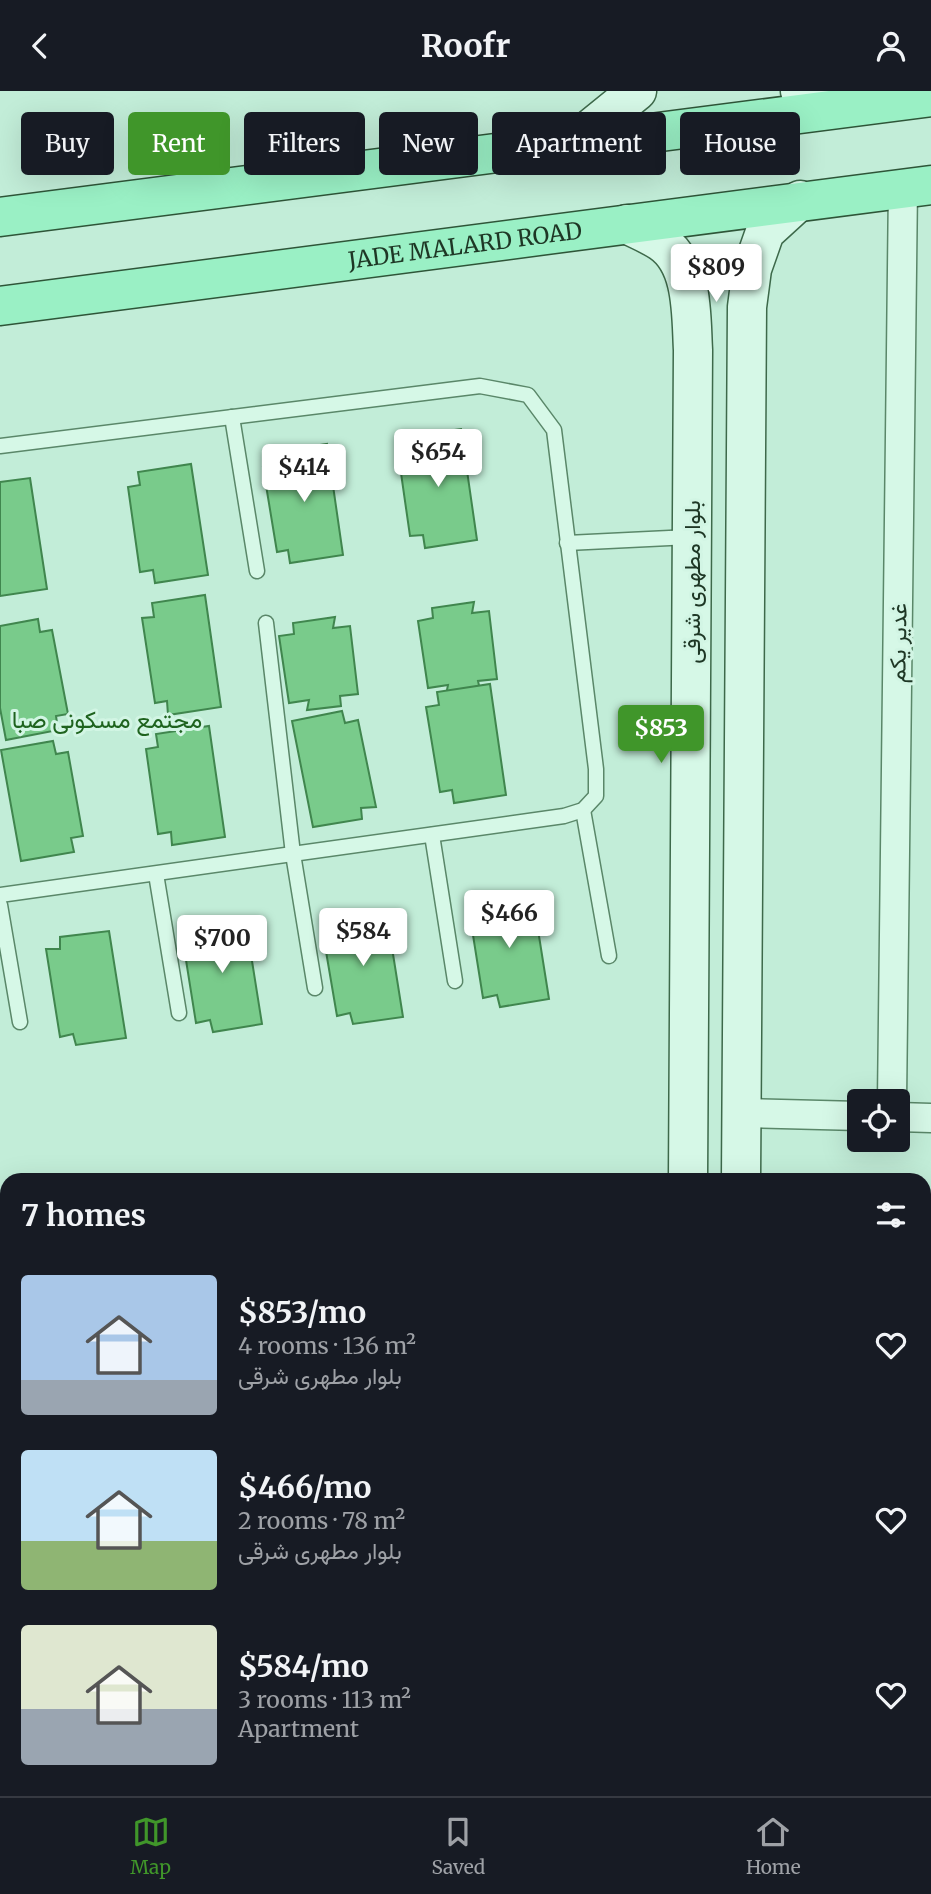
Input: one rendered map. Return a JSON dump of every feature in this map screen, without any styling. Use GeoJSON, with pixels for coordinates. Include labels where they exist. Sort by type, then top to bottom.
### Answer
{"type":"FeatureCollection","features":[{"type":"Feature","properties":{"kind":"main road"},"geometry":{"type":"LineString","coordinates":[[611,112],[637,91]]}},
{"type":"Feature","properties":{"kind":"main road"},"geometry":{"type":"LineString","coordinates":[[800,91],[859,104]]}},
{"type":"Feature","properties":{"kind":"main road"},"geometry":{"type":"LineString","coordinates":[[666,130],[931,97]]}},
{"type":"Feature","properties":{"kind":"main road"},"geometry":{"type":"LineString","coordinates":[[0,217],[492,153]]}},
{"type":"Feature","properties":{"kind":"main road","name":"JADE MALARD ROAD"},"geometry":{"type":"LineString","coordinates":[[0,306],[917,185]]}},
{"type":"Feature","properties":{"kind":"main road"},"geometry":{"type":"LineString","coordinates":[[741,1173],[746,350],[752,269],[765,232],[800,200]]}},
{"type":"Feature","properties":{"kind":"main road","name":"بلوار مطهری شرقی"},"geometry":{"type":"LineString","coordinates":[[627,225],[663,243],[678,260],[690,294],[693,351],[688,1173]]}},
{"type":"Feature","properties":{"kind":"main road"},"geometry":{"type":"LineString","coordinates":[[693,351],[706,335],[727,333],[746,350]]}},
{"type":"Feature","properties":{"kind":"street","name":"غدیر یکم"},"geometry":{"type":"LineString","coordinates":[[892,1089],[917,185]]}},
{"type":"Feature","properties":{"kind":"street"},"geometry":{"type":"LineString","coordinates":[[741,1113],[847,1116]]}},
{"type":"Feature","properties":{"kind":"street"},"geometry":{"type":"LineString","coordinates":[[910,1117],[931,1118]]}},
{"type":"Feature","properties":{"kind":"lane"},"geometry":{"type":"LineString","coordinates":[[0,446],[480,386],[528,395],[554,430],[596,769],[596,796],[583,810],[564,816],[0,895]]}},
{"type":"Feature","properties":{"kind":"lane"},"geometry":{"type":"LineString","coordinates":[[232,417],[257,571]]}},
{"type":"Feature","properties":{"kind":"lane"},"geometry":{"type":"LineString","coordinates":[[567,543],[692,537]]}},
{"type":"Feature","properties":{"kind":"lane"},"geometry":{"type":"LineString","coordinates":[[266,623],[293,855],[315,988]]}},
{"type":"Feature","properties":{"kind":"lane"},"geometry":{"type":"LineString","coordinates":[[583,810],[609,957]]}},
{"type":"Feature","properties":{"kind":"lane"},"geometry":{"type":"LineString","coordinates":[[432,835],[455,981]]}},
{"type":"Feature","properties":{"kind":"lane"},"geometry":{"type":"LineString","coordinates":[[156,874],[179,1013]]}},
{"type":"Feature","properties":{"kind":"lane"},"geometry":{"type":"LineString","coordinates":[[0,905],[20,1022]]}},
{"type":"Feature","properties":{"kind":"building"},"geometry":{"type":"Polygon","coordinates":[[[461,429],[477,540],[425,548],[423,535],[410,536],[398,452],[410,450],[408,436],[461,429]]]}},
{"type":"Feature","properties":{"kind":"building"},"geometry":{"type":"Polygon","coordinates":[[[327,444],[343,555],[290,563],[288,550],[277,552],[263,467],[276,465],[274,452],[327,444]]]}},
{"type":"Feature","properties":{"kind":"building"},"geometry":{"type":"Polygon","coordinates":[[[191,464],[208,575],[155,583],[153,570],[140,572],[128,487],[140,485],[138,472],[191,464]]]}},
{"type":"Feature","properties":{"kind":"building"},"geometry":{"type":"Polygon","coordinates":[[[30,478],[47,589],[0,596],[0,482],[30,478]]]}},
{"type":"Feature","properties":{"kind":"building"},"geometry":{"type":"Polygon","coordinates":[[[205,595],[221,707],[168,715],[167,701],[155,703],[142,618],[154,617],[152,603],[205,595]]]}},
{"type":"Feature","properties":{"kind":"building"},"geometry":{"type":"Polygon","coordinates":[[[474,602],[472,613],[489,611],[497,679],[478,681],[480,690],[446,695],[448,685],[428,688],[418,621],[433,618],[432,608],[474,602]]]}},
{"type":"Feature","properties":{"kind":"building"},"geometry":{"type":"Polygon","coordinates":[[[335,617],[333,628],[350,626],[358,694],[340,696],[341,706],[307,710],[309,700],[289,703],[279,636],[294,634],[293,623],[335,617]]]}},
{"type":"Feature","properties":{"kind":"building"},"geometry":{"type":"Polygon","coordinates":[[[38,619],[40,632],[52,630],[68,714],[56,716],[58,730],[6,740],[0,708],[0,626],[38,619]]]}},
{"type":"Feature","properties":{"kind":"building"},"geometry":{"type":"Polygon","coordinates":[[[490,684],[506,795],[454,803],[452,790],[440,792],[426,707],[439,705],[437,692],[490,684]]]}},
{"type":"Feature","properties":{"kind":"building"},"geometry":{"type":"Polygon","coordinates":[[[342,711],[345,723],[358,720],[376,807],[361,808],[362,819],[313,827],[292,721],[342,711]]]}},
{"type":"Feature","properties":{"kind":"building"},"geometry":{"type":"Polygon","coordinates":[[[209,726],[225,837],[172,845],[171,832],[158,834],[146,749],[158,747],[156,734],[209,726]]]}},
{"type":"Feature","properties":{"kind":"building"},"geometry":{"type":"Polygon","coordinates":[[[53,741],[56,754],[68,752],[83,836],[71,838],[74,852],[21,861],[1,750],[53,741]]]}},
{"type":"Feature","properties":{"kind":"building"},"geometry":{"type":"Polygon","coordinates":[[[532,892],[549,999],[500,1007],[497,995],[483,998],[469,910],[483,910],[483,898],[532,892]]]}},
{"type":"Feature","properties":{"kind":"building"},"geometry":{"type":"Polygon","coordinates":[[[386,910],[403,1017],[353,1024],[350,1013],[337,1016],[322,928],[336,928],[337,916],[386,910]]]}},
{"type":"Feature","properties":{"kind":"building"},"geometry":{"type":"Polygon","coordinates":[[[245,917],[262,1024],[213,1032],[210,1020],[196,1023],[182,935],[196,935],[196,923],[245,917]]]}},
{"type":"Feature","properties":{"kind":"building"},"geometry":{"type":"Polygon","coordinates":[[[109,931],[126,1038],[76,1045],[73,1034],[60,1037],[46,949],[60,949],[60,937],[109,931]]]}},
{"type":"Feature","properties":{"kind":"district","name":"مجتمع مسکونی صبا"},"geometry":{"type":"Point","coordinates":[107,720]}}]}
